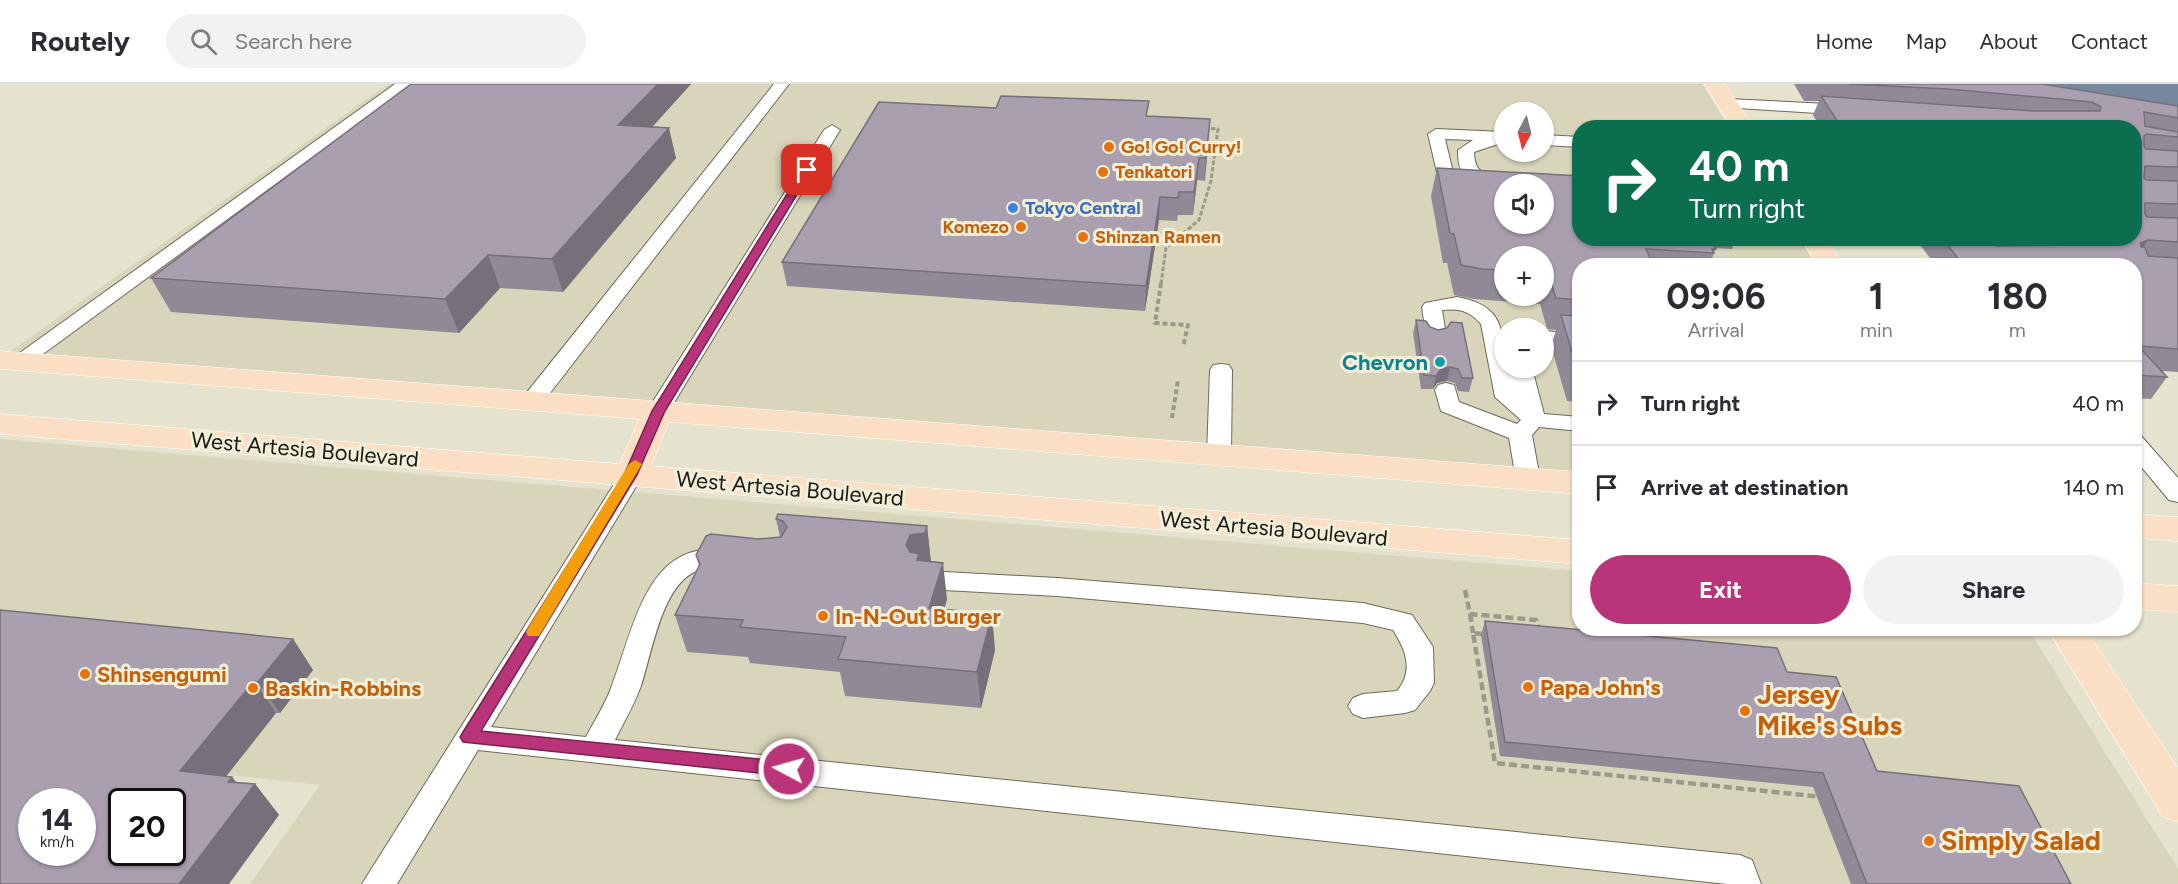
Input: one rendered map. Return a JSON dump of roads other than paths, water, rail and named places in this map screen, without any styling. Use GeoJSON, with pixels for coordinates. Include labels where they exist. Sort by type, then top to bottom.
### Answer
{"type":"FeatureCollection","features":[{"type":"Feature","properties":{"kind":"main road"},"geometry":{"type":"LineString","coordinates":[[1715,84],[1738,120]]}},
{"type":"Feature","properties":{"kind":"main road"},"geometry":{"type":"LineString","coordinates":[[10,361],[1572,482]]}},
{"type":"Feature","properties":{"kind":"main road"},"geometry":{"type":"LineString","coordinates":[[631,475],[658,411]]}},
{"type":"Feature","properties":{"kind":"main road","name":"West Artesia Boulevard"},"geometry":{"type":"LineString","coordinates":[[0,423],[1572,551]]}},
{"type":"Feature","properties":{"kind":"main road"},"geometry":{"type":"LineString","coordinates":[[2142,527],[2178,529]]}},
{"type":"Feature","properties":{"kind":"main road"},"geometry":{"type":"LineString","coordinates":[[2142,597],[2178,599]]}},
{"type":"Feature","properties":{"kind":"main road"},"geometry":{"type":"LineString","coordinates":[[2070,636],[2178,804]]}},
{"type":"Feature","properties":{"kind":"lane"},"geometry":{"type":"LineString","coordinates":[[10,361],[405,84]]}},
{"type":"Feature","properties":{"kind":"lane"},"geometry":{"type":"LineString","coordinates":[[532,401],[783,84]]}},
{"type":"Feature","properties":{"kind":"lane"},"geometry":{"type":"LineString","coordinates":[[1728,104],[1868,111]]}},
{"type":"Feature","properties":{"kind":"lane"},"geometry":{"type":"LineString","coordinates":[[658,411],[832,130]]}},
{"type":"Feature","properties":{"kind":"lane"},"geometry":{"type":"LineString","coordinates":[[1494,137],[1436,134],[1448,190],[1494,193]]}},
{"type":"Feature","properties":{"kind":"lane"},"geometry":{"type":"LineString","coordinates":[[1494,140],[1466,150],[1466,163],[1471,174],[1481,181],[1494,185]]}},
{"type":"Feature","properties":{"kind":"lane"},"geometry":{"type":"LineString","coordinates":[[1554,141],[1572,142]]}},
{"type":"Feature","properties":{"kind":"lane"},"geometry":{"type":"LineString","coordinates":[[1436,335],[1432,307],[1443,303],[1460,304],[1476,307],[1486,314],[1491,324],[1506,397],[1527,427]]}},
{"type":"Feature","properties":{"kind":"lane"},"geometry":{"type":"LineString","coordinates":[[1554,338],[1572,339]]}},
{"type":"Feature","properties":{"kind":"lane"},"geometry":{"type":"LineString","coordinates":[[1219,455],[1221,370]]}},
{"type":"Feature","properties":{"kind":"lane"},"geometry":{"type":"LineString","coordinates":[[1523,378],[1528,479]]}},
{"type":"Feature","properties":{"kind":"lane"},"geometry":{"type":"LineString","coordinates":[[1446,390],[1449,406],[1527,427],[1572,424]]}},
{"type":"Feature","properties":{"kind":"lane"},"geometry":{"type":"LineString","coordinates":[[2142,451],[2178,494]]}},
{"type":"Feature","properties":{"kind":"lane"},"geometry":{"type":"LineString","coordinates":[[379,884],[631,475]]}},
{"type":"Feature","properties":{"kind":"lane"},"geometry":{"type":"LineString","coordinates":[[595,748],[625,689],[646,624],[664,585],[683,565],[715,558],[757,562]]}},
{"type":"Feature","properties":{"kind":"lane"},"geometry":{"type":"LineString","coordinates":[[926,580],[1057,587],[1351,612],[1402,622],[1419,647],[1420,683],[1405,702],[1363,706]]}},
{"type":"Feature","properties":{"kind":"lane"},"geometry":{"type":"LineString","coordinates":[[469,737],[595,748],[1740,870],[1744,884]]}},
{"type":"Feature","properties":{"kind":"water"},"geometry":{"type":"Polygon","coordinates":[[[2043,84],[2178,84],[2178,107],[2057,86],[2043,84]]]}},
{"type":"Feature","properties":{"kind":"place","name":"Go! Go! Curry!"},"geometry":{"type":"Point","coordinates":[1109,147]}},
{"type":"Feature","properties":{"kind":"place","name":"Tenkatori"},"geometry":{"type":"Point","coordinates":[1103,172]}},
{"type":"Feature","properties":{"kind":"place","name":"Tokyo Central"},"geometry":{"type":"Point","coordinates":[1013,208]}},
{"type":"Feature","properties":{"kind":"place","name":"Komezo"},"geometry":{"type":"Point","coordinates":[1021,227]}},
{"type":"Feature","properties":{"kind":"place","name":"Shinzan Ramen"},"geometry":{"type":"Point","coordinates":[1083,237]}},
{"type":"Feature","properties":{"kind":"place","name":"Chevron"},"geometry":{"type":"Point","coordinates":[1440,362]}},
{"type":"Feature","properties":{"kind":"place","name":"In-N-Out Burger"},"geometry":{"type":"Point","coordinates":[823,616]}},
{"type":"Feature","properties":{"kind":"place","name":"Shinsengumi"},"geometry":{"type":"Point","coordinates":[85,674]}},
{"type":"Feature","properties":{"kind":"place","name":"Papa John's"},"geometry":{"type":"Point","coordinates":[1528,687]}},
{"type":"Feature","properties":{"kind":"place","name":"Baskin-Robbins"},"geometry":{"type":"Point","coordinates":[253,688]}},
{"type":"Feature","properties":{"kind":"place","name":"Jersey Mike's Subs"},"geometry":{"type":"Point","coordinates":[1745,711]}},
{"type":"Feature","properties":{"kind":"place","name":"Simply Salad"},"geometry":{"type":"Point","coordinates":[1929,841]}}]}
